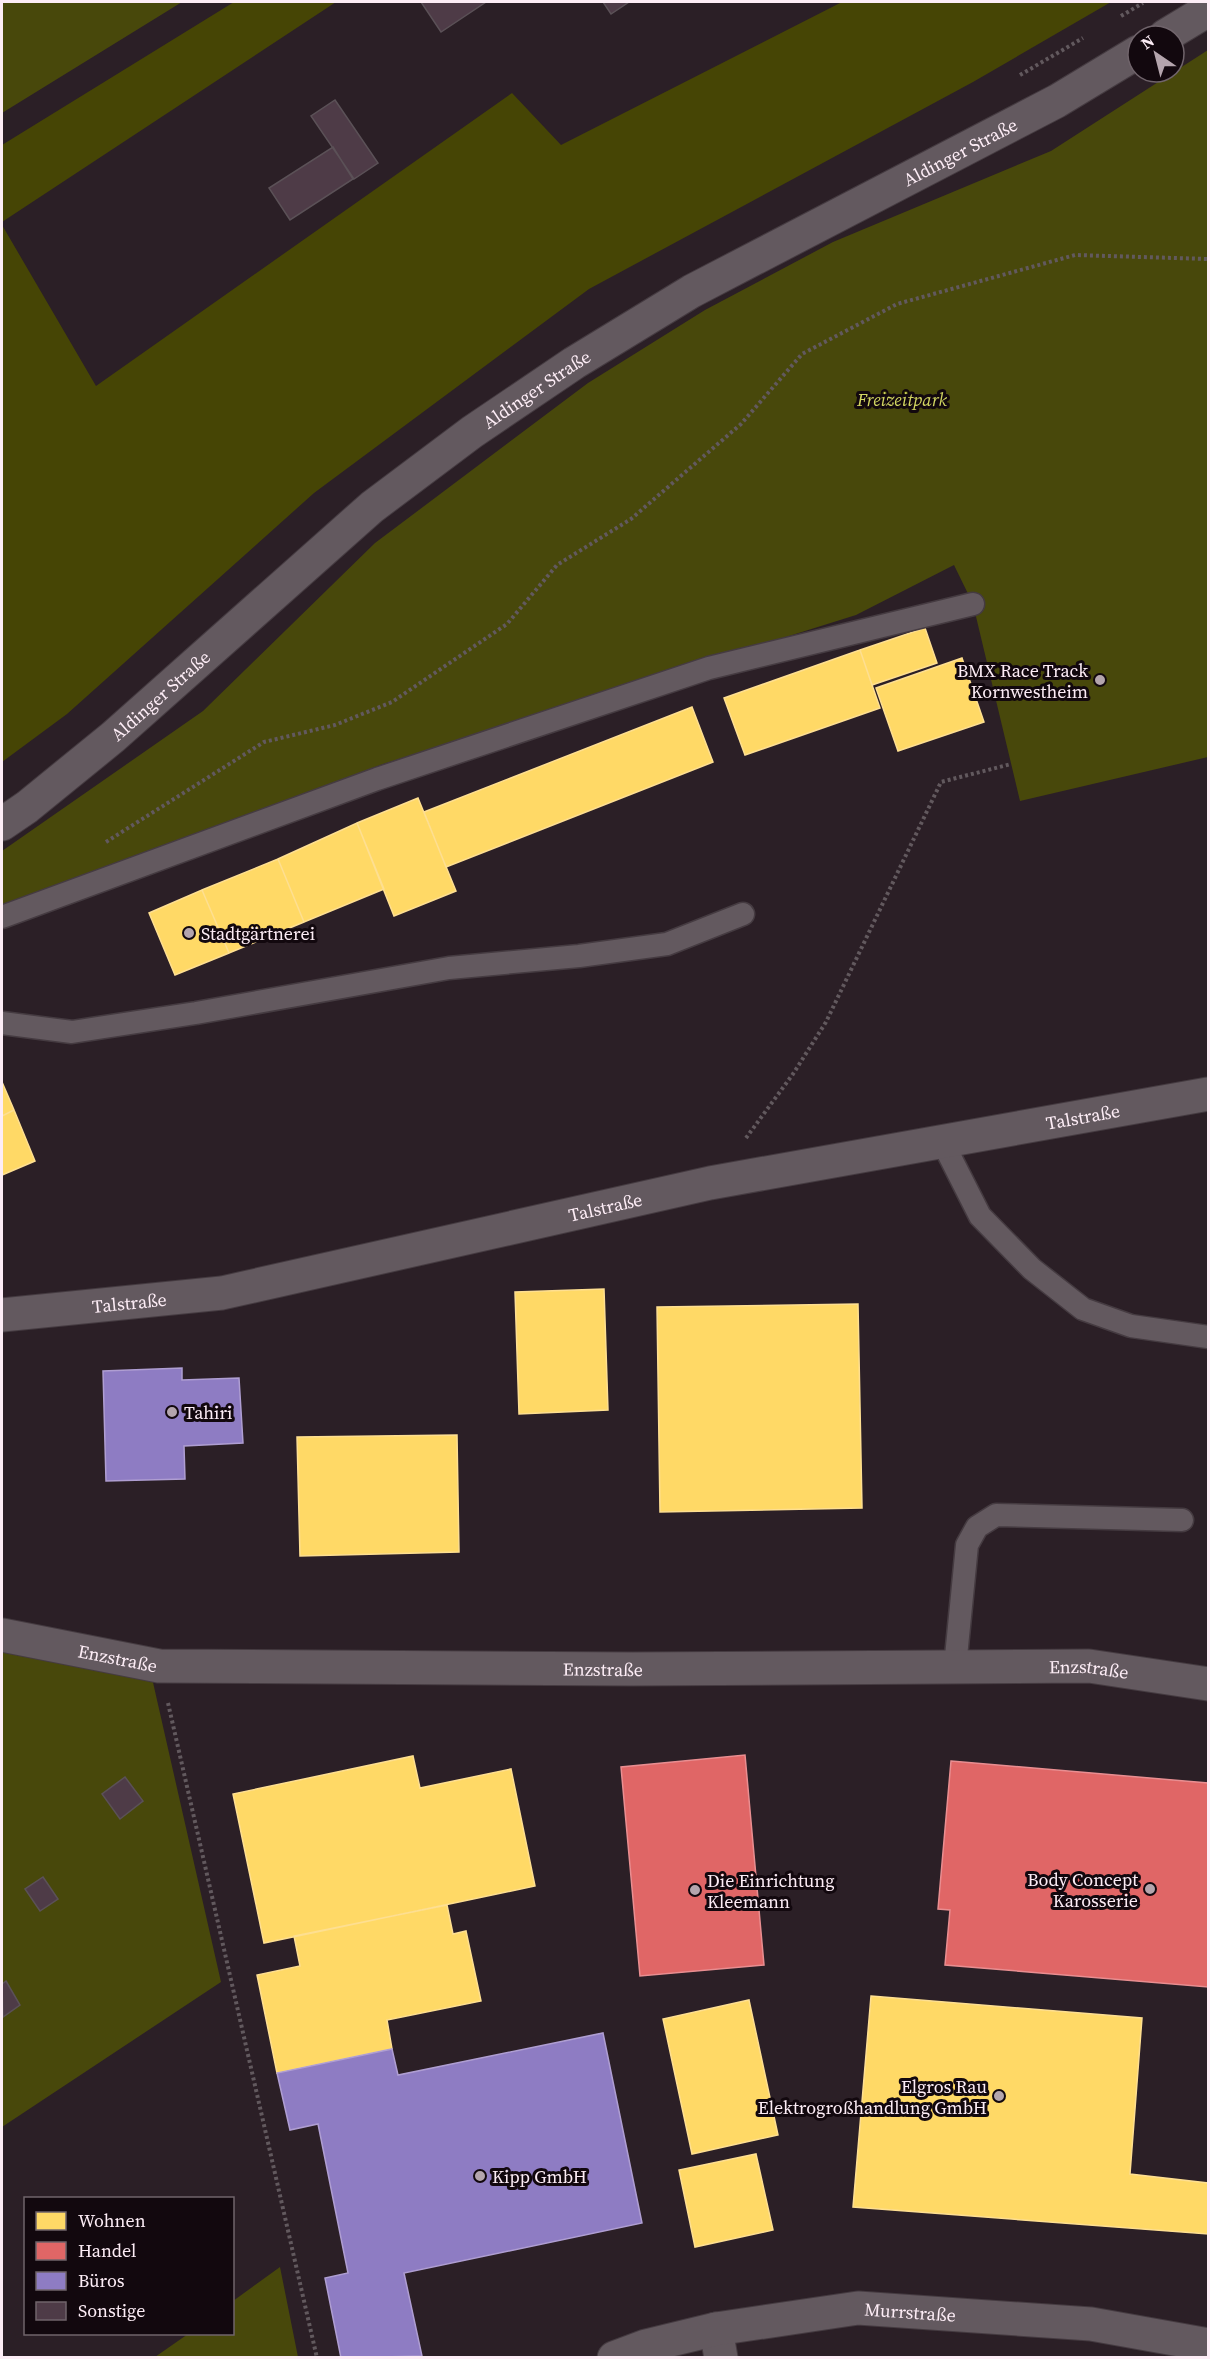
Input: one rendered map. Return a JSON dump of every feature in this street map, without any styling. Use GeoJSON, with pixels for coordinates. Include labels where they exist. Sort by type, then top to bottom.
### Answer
{"type":"FeatureCollection","features":[{"type":"Feature","properties":{"kind":"street"},"geometry":{"type":"LineString","coordinates":[[1185,24],[1209,10]]}},
{"type":"Feature","properties":{"kind":"street","name":"Aldinger Straße"},"geometry":{"type":"LineString","coordinates":[[2,824],[27,807],[113,737],[372,507],[490,419],[574,363],[692,291],[1057,101],[1126,59]]}},
{"type":"Feature","properties":{"kind":"street","name":"Talstraße"},"geometry":{"type":"LineString","coordinates":[[2,1315],[222,1293],[710,1183],[1209,1094]]}},
{"type":"Feature","properties":{"kind":"street","name":"Enzstraße"},"geometry":{"type":"LineString","coordinates":[[2,1635],[159,1666],[620,1669],[1089,1666],[1209,1684]]}},
{"type":"Feature","properties":{"kind":"street","name":"Murrstraße"},"geometry":{"type":"LineString","coordinates":[[614,2358],[646,2346],[719,2343],[858,2308],[1091,2324],[1209,2344]]}},
{"type":"Feature","properties":{"kind":"lane"},"geometry":{"type":"LineString","coordinates":[[2,917],[377,779],[709,668],[973,604]]}},
{"type":"Feature","properties":{"kind":"lane"},"geometry":{"type":"LineString","coordinates":[[2,1023],[72,1032],[196,1013],[449,968],[579,956],[667,944],[743,914]]}},
{"type":"Feature","properties":{"kind":"lane"},"geometry":{"type":"LineString","coordinates":[[942,1142],[980,1216],[1032,1269],[1083,1309],[1131,1326],[1209,1337]]}},
{"type":"Feature","properties":{"kind":"lane"},"geometry":{"type":"LineString","coordinates":[[955,1667],[967,1545],[977,1527],[996,1515],[1182,1520]]}},
{"type":"Feature","properties":{"kind":"path"},"geometry":{"type":"LineString","coordinates":[[98,847],[264,742],[335,725],[392,702],[507,624],[556,565],[631,519],[741,424],[802,354],[897,304],[1075,255],[1209,259]]}},
{"type":"Feature","properties":{"kind":"path"},"geometry":{"type":"LineString","coordinates":[[710,1183],[793,1074],[826,1022],[941,782],[1011,764]]}},
{"type":"Feature","properties":{"kind":"path"},"geometry":{"type":"LineString","coordinates":[[159,1666],[317,2358]]}},
{"type":"Feature","properties":{"kind":"green space"},"geometry":{"type":"Polygon","coordinates":[[[2,2],[182,2],[2,113],[2,2]]]}},
{"type":"Feature","properties":{"kind":"green space","name":"Freizeitpark"},"geometry":{"type":"Polygon","coordinates":[[[1208,50],[1208,757],[1020,801],[973,604],[954,565],[856,615],[383,764],[2,909],[2,851],[203,711],[375,543],[588,383],[705,310],[833,242],[1051,151],[1155,84],[1186,84],[1186,64],[1208,50]]]}},
{"type":"Feature","properties":{"kind":"green space"},"geometry":{"type":"Polygon","coordinates":[[[2,1650],[152,1678],[221,1982],[2,2127],[2,1650]]]}},
{"type":"Feature","properties":{"kind":"green space"},"geometry":{"type":"Polygon","coordinates":[[[280,2267],[298,2357],[155,2357],[187,2335],[234,2335],[234,2300],[280,2267]]]}},
{"type":"Feature","properties":{"kind":"shaded area"},"geometry":{"type":"Polygon","coordinates":[[[234,2],[336,2],[2,222],[2,145],[234,2]]]}},
{"type":"Feature","properties":{"kind":"shaded area"},"geometry":{"type":"Polygon","coordinates":[[[842,2],[1111,2],[973,82],[589,289],[314,493],[67,714],[2,762],[2,225],[96,386],[512,93],[561,145],[842,2]]]}},
{"type":"Feature","properties":{"kind":"building: Wohnen"},"geometry":{"type":"Polygon","coordinates":[[[925,628],[937,663],[872,685],[860,650],[925,628]]]}},
{"type":"Feature","properties":{"kind":"building: Wohnen"},"geometry":{"type":"Polygon","coordinates":[[[860,650],[880,708],[745,755],[724,698],[860,650]]]}},
{"type":"Feature","properties":{"kind":"building: Wohnen"},"geometry":{"type":"Polygon","coordinates":[[[962,658],[984,722],[898,751],[876,688],[962,658]]]}},
{"type":"Feature","properties":{"kind":"building: Wohnen"},"geometry":{"type":"Polygon","coordinates":[[[692,707],[713,762],[446,867],[424,812],[692,707]]]}},
{"type":"Feature","properties":{"kind":"building: Wohnen"},"geometry":{"type":"Polygon","coordinates":[[[418,798],[456,891],[394,916],[357,823],[418,798]]]}},
{"type":"Feature","properties":{"kind":"building: Wohnen"},"geometry":{"type":"Polygon","coordinates":[[[357,823],[384,889],[304,922],[278,859],[357,823]]]}},
{"type":"Feature","properties":{"kind":"building: Wohnen"},"geometry":{"type":"Polygon","coordinates":[[[278,859],[304,922],[229,953],[202,890],[278,859]]]}},
{"type":"Feature","properties":{"kind":"building: Wohnen","name":"Stadtgärtnerei"},"geometry":{"type":"Polygon","coordinates":[[[202,890],[229,953],[175,975],[149,913],[202,890]]]}},
{"type":"Feature","properties":{"kind":"building: Wohnen"},"geometry":{"type":"Polygon","coordinates":[[[2,1082],[14,1110],[2,1116],[2,1082]]]}},
{"type":"Feature","properties":{"kind":"building: Wohnen"},"geometry":{"type":"Polygon","coordinates":[[[14,1110],[35,1161],[2,1175],[2,1116],[14,1110]]]}},
{"type":"Feature","properties":{"kind":"building: Wohnen"},"geometry":{"type":"Polygon","coordinates":[[[604,1289],[608,1410],[519,1414],[515,1292],[604,1289]]]}},
{"type":"Feature","properties":{"kind":"building: Wohnen"},"geometry":{"type":"Polygon","coordinates":[[[858,1304],[862,1508],[660,1512],[657,1307],[858,1304]]]}},
{"type":"Feature","properties":{"kind":"building: Wohnen"},"geometry":{"type":"Polygon","coordinates":[[[457,1435],[459,1552],[300,1556],[297,1437],[457,1435]]]}},
{"type":"Feature","properties":{"kind":"building: Wohnen"},"geometry":{"type":"Polygon","coordinates":[[[413,1756],[420,1788],[511,1769],[535,1886],[264,1943],[233,1794],[413,1756]]]}},
{"type":"Feature","properties":{"kind":"building: Wohnen"},"geometry":{"type":"Polygon","coordinates":[[[447,1905],[453,1934],[466,1931],[481,2001],[387,2020],[392,2049],[277,2073],[257,1975],[300,1966],[294,1936],[447,1905]]]}},
{"type":"Feature","properties":{"kind":"building: Wohnen","name":"Elgros Rau Elektrogroßhandlung GmbH"},"geometry":{"type":"Polygon","coordinates":[[[871,1996],[1142,2018],[1130,2174],[1208,2183],[1208,2234],[853,2207],[871,1996]]]}},
{"type":"Feature","properties":{"kind":"building: Wohnen"},"geometry":{"type":"Polygon","coordinates":[[[749,2000],[778,2135],[692,2154],[663,2019],[749,2000]]]}},
{"type":"Feature","properties":{"kind":"building: Wohnen"},"geometry":{"type":"Polygon","coordinates":[[[756,2154],[773,2230],[695,2247],[679,2170],[756,2154]]]}},
{"type":"Feature","properties":{"kind":"building: Handel","name":"Die Einrichtung Kleemann"},"geometry":{"type":"Polygon","coordinates":[[[745,1755],[764,1965],[640,1976],[621,1767],[745,1755]]]}},
{"type":"Feature","properties":{"kind":"building: Handel"},"geometry":{"type":"Polygon","coordinates":[[[951,1761],[1208,1783],[1208,1987],[945,1965],[950,1910],[938,1909],[951,1761]]]}},
{"type":"Feature","properties":{"kind":"building: Büros","name":"Tahiri"},"geometry":{"type":"Polygon","coordinates":[[[182,1368],[182,1380],[239,1378],[243,1443],[184,1446],[185,1479],[106,1481],[103,1371],[182,1368]]]}},
{"type":"Feature","properties":{"kind":"building: Büros","name":"Kipp GmbH"},"geometry":{"type":"Polygon","coordinates":[[[603,2033],[642,2223],[404,2273],[422,2356],[341,2358],[325,2278],[348,2273],[318,2124],[290,2130],[277,2073],[392,2049],[398,2075],[603,2033]]]}},
{"type":"Feature","properties":{"kind":"building: Sonstige"},"geometry":{"type":"Polygon","coordinates":[[[421,2],[486,2],[441,32],[421,2]]]}},
{"type":"Feature","properties":{"kind":"building: Sonstige"},"geometry":{"type":"Polygon","coordinates":[[[603,2],[629,2],[611,14],[603,2]]]}},
{"type":"Feature","properties":{"kind":"building: Sonstige"},"geometry":{"type":"Polygon","coordinates":[[[335,100],[378,163],[354,179],[311,116],[335,100]]]}},
{"type":"Feature","properties":{"kind":"building: Sonstige"},"geometry":{"type":"Polygon","coordinates":[[[333,147],[353,179],[290,220],[269,188],[333,147]]]}},
{"type":"Feature","properties":{"kind":"building: Sonstige"},"geometry":{"type":"Polygon","coordinates":[[[125,1777],[143,1801],[120,1819],[102,1794],[125,1777]]]}},
{"type":"Feature","properties":{"kind":"building: Sonstige"},"geometry":{"type":"Polygon","coordinates":[[[43,1877],[58,1899],[40,1911],[25,1889],[43,1877]]]}},
{"type":"Feature","properties":{"kind":"building: Sonstige"},"geometry":{"type":"Polygon","coordinates":[[[6,1981],[20,2005],[3,2017],[2,1984],[6,1981]]]}},
{"type":"Feature","properties":{"kind":"place","name":"BMX Race Track Kornwestheim"},"geometry":{"type":"Point","coordinates":[1100,680]}},
{"type":"Feature","properties":{"kind":"place","name":"Stadtgärtnerei"},"geometry":{"type":"Point","coordinates":[189,933]}},
{"type":"Feature","properties":{"kind":"place","name":"Tahiri"},"geometry":{"type":"Point","coordinates":[172,1412]}},
{"type":"Feature","properties":{"kind":"place","name":"Body Concept Karosserie"},"geometry":{"type":"Point","coordinates":[1150,1889]}},
{"type":"Feature","properties":{"kind":"place","name":"Die Einrichtung Kleemann"},"geometry":{"type":"Point","coordinates":[695,1890]}},
{"type":"Feature","properties":{"kind":"place","name":"Elgros Rau Elektrogroßhandlung GmbH"},"geometry":{"type":"Point","coordinates":[999,2096]}},
{"type":"Feature","properties":{"kind":"place","name":"Kipp GmbH"},"geometry":{"type":"Point","coordinates":[480,2176]}}]}
